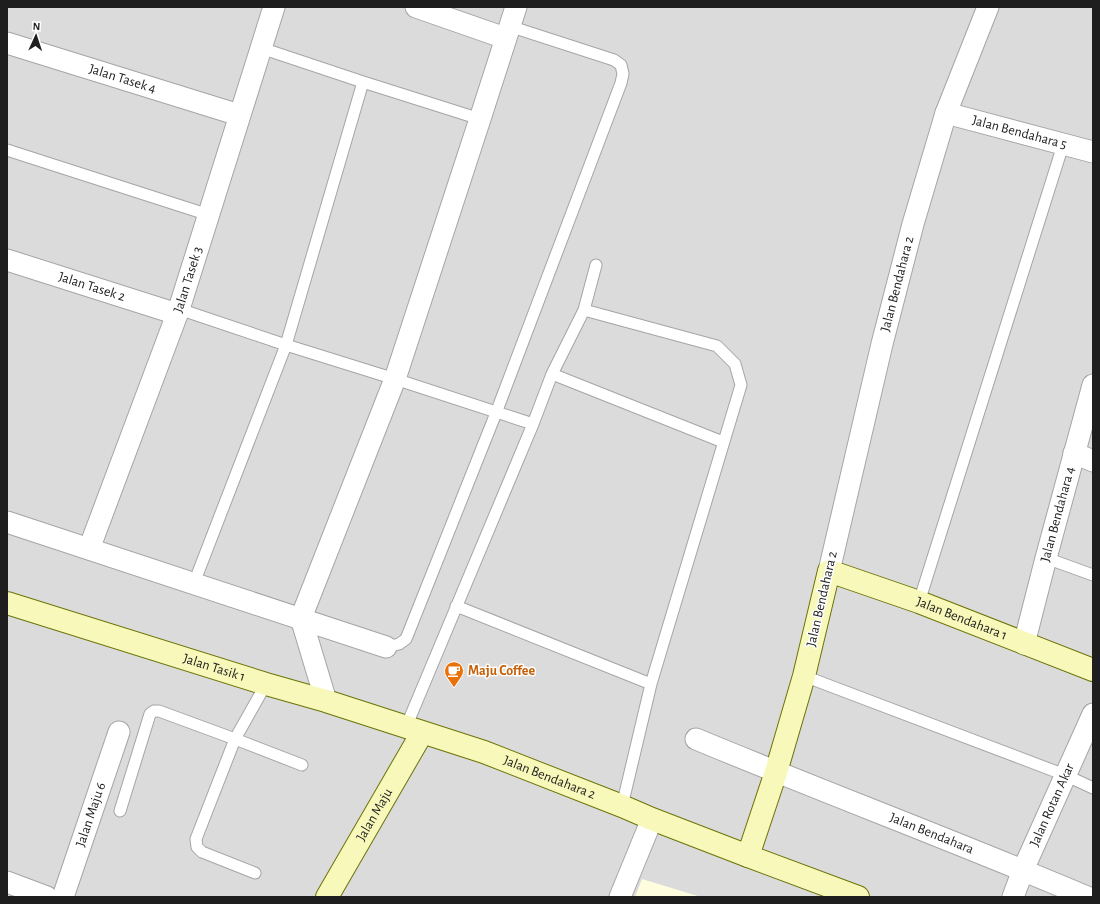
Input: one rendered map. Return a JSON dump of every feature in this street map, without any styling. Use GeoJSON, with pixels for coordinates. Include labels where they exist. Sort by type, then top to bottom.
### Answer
{"type":"FeatureCollection","features":[{"type":"Feature","properties":{"kind":"street","name":"Jalan Tasek 3"},"geometry":{"type":"LineString","coordinates":[[89,549],[178,311],[274,7]]}},
{"type":"Feature","properties":{"kind":"street"},"geometry":{"type":"LineString","coordinates":[[326,701],[301,618],[395,379],[510,24],[416,7]]}},
{"type":"Feature","properties":{"kind":"street","name":"Jalan Bendahara 2"},"geometry":{"type":"LineString","coordinates":[[414,730],[484,752],[748,856],[776,772],[804,676],[884,336],[913,224],[946,114],[988,7]]}},
{"type":"Feature","properties":{"kind":"street","name":"Jalan Tasek 4"},"geometry":{"type":"LineString","coordinates":[[7,43],[239,115]]}},
{"type":"Feature","properties":{"kind":"street","name":"Jalan Bendahara 5"},"geometry":{"type":"LineString","coordinates":[[946,114],[1093,152]]}},
{"type":"Feature","properties":{"kind":"street","name":"Jalan Tasek 2"},"geometry":{"type":"LineString","coordinates":[[7,260],[178,311]]}},
{"type":"Feature","properties":{"kind":"street","name":"Jalan Bendahara 4"},"geometry":{"type":"LineString","coordinates":[[1024,644],[1046,558],[1084,457],[1093,385]]}},
{"type":"Feature","properties":{"kind":"street"},"geometry":{"type":"LineString","coordinates":[[7,522],[386,646]]}},
{"type":"Feature","properties":{"kind":"street","name":"Jalan Bendahara 1"},"geometry":{"type":"LineString","coordinates":[[829,571],[919,602],[1093,670]]}},
{"type":"Feature","properties":{"kind":"street","name":"Jalan Tasik 1"},"geometry":{"type":"LineString","coordinates":[[7,603],[266,684],[326,701],[414,730]]}},
{"type":"Feature","properties":{"kind":"street","name":"Jalan Rotan Akar"},"geometry":{"type":"LineString","coordinates":[[1013,897],[1023,870],[1093,714]]}},
{"type":"Feature","properties":{"kind":"street","name":"Jalan Maju"},"geometry":{"type":"LineString","coordinates":[[327,897],[414,730]]}},
{"type":"Feature","properties":{"kind":"street","name":"Jalan Maju 6"},"geometry":{"type":"LineString","coordinates":[[63,897],[119,732]]}},
{"type":"Feature","properties":{"kind":"street","name":"Jalan Bendahara"},"geometry":{"type":"LineString","coordinates":[[696,739],[1087,897]]}},
{"type":"Feature","properties":{"kind":"street"},"geometry":{"type":"LineString","coordinates":[[620,897],[652,819]]}},
{"type":"Feature","properties":{"kind":"street"},"geometry":{"type":"LineString","coordinates":[[748,856],[858,897]]}},
{"type":"Feature","properties":{"kind":"street"},"geometry":{"type":"LineString","coordinates":[[7,882],[47,897]]}},
{"type":"Feature","properties":{"kind":"lane"},"geometry":{"type":"LineString","coordinates":[[386,646],[399,644],[406,639],[496,413],[621,83],[623,74],[621,65],[614,60],[510,24]]}},
{"type":"Feature","properties":{"kind":"lane"},"geometry":{"type":"LineString","coordinates":[[261,48],[480,119]]}},
{"type":"Feature","properties":{"kind":"lane"},"geometry":{"type":"LineString","coordinates":[[194,583],[286,345],[363,82]]}},
{"type":"Feature","properties":{"kind":"lane"},"geometry":{"type":"LineString","coordinates":[[919,602],[1063,145]]}},
{"type":"Feature","properties":{"kind":"lane"},"geometry":{"type":"LineString","coordinates":[[7,150],[209,215]]}},
{"type":"Feature","properties":{"kind":"lane"},"geometry":{"type":"LineString","coordinates":[[414,730],[456,606],[533,424],[552,374],[584,310],[596,265]]}},
{"type":"Feature","properties":{"kind":"lane"},"geometry":{"type":"LineString","coordinates":[[584,310],[717,346],[735,364],[741,385],[651,684],[622,806]]}},
{"type":"Feature","properties":{"kind":"lane"},"geometry":{"type":"LineString","coordinates":[[178,311],[533,424]]}},
{"type":"Feature","properties":{"kind":"lane"},"geometry":{"type":"LineString","coordinates":[[552,374],[723,442]]}},
{"type":"Feature","properties":{"kind":"lane"},"geometry":{"type":"LineString","coordinates":[[1046,558],[1093,575]]}},
{"type":"Feature","properties":{"kind":"lane"},"geometry":{"type":"LineString","coordinates":[[456,606],[651,684]]}},
{"type":"Feature","properties":{"kind":"lane"},"geometry":{"type":"LineString","coordinates":[[804,676],[1065,775],[1093,788]]}},
{"type":"Feature","properties":{"kind":"lane"},"geometry":{"type":"LineString","coordinates":[[255,873],[202,852],[197,846],[196,839],[235,739],[266,684]]}},
{"type":"Feature","properties":{"kind":"lane"},"geometry":{"type":"LineString","coordinates":[[120,811],[150,714],[154,711],[159,711],[302,765]]}},
{"type":"Feature","properties":{"kind":"shaded area"},"geometry":{"type":"Polygon","coordinates":[[[7,7],[1093,7],[1093,897],[7,897],[7,7]]]}},
{"type":"Feature","properties":{"kind":"shaded area"},"geometry":{"type":"Polygon","coordinates":[[[642,879],[701,897],[635,897],[642,879]]]}},
{"type":"Feature","properties":{"kind":"place","name":"Maju Coffee"},"geometry":{"type":"Point","coordinates":[454,688]}}]}
